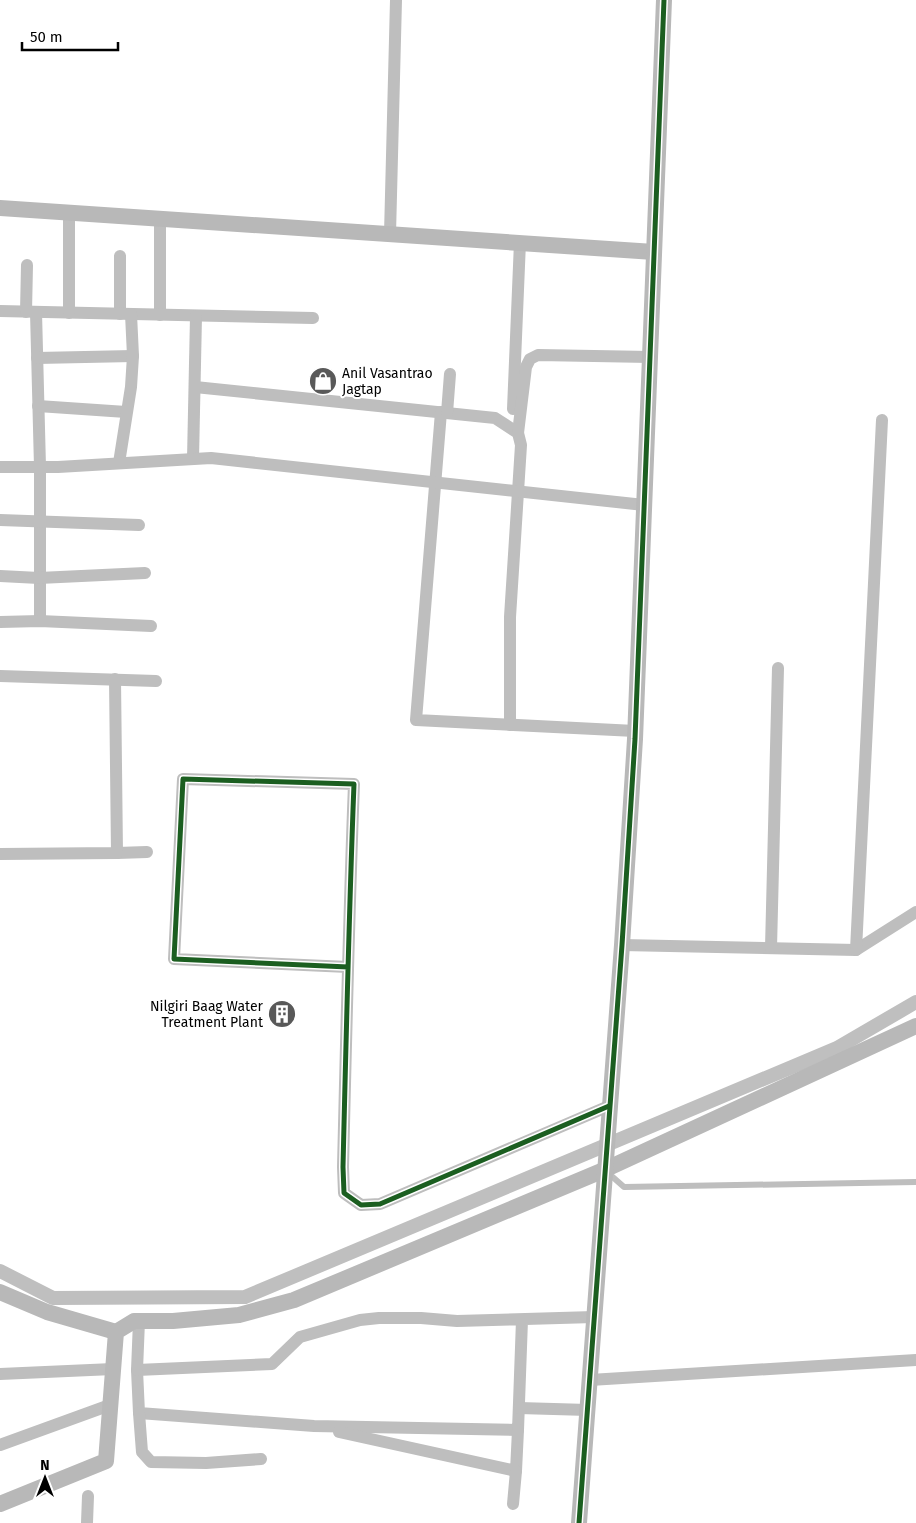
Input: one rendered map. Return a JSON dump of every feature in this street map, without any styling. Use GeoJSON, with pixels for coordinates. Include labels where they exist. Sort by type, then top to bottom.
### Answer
{"type":"FeatureCollection","features":[{"type":"Feature","properties":{"kind":"street"},"geometry":{"type":"LineString","coordinates":[[390,234],[396,0]]}},
{"type":"Feature","properties":{"kind":"street"},"geometry":{"type":"LineString","coordinates":[[579,1523],[622,945],[635,731],[664,0]]}},
{"type":"Feature","properties":{"kind":"street"},"geometry":{"type":"LineString","coordinates":[[0,208],[654,252]]}},
{"type":"Feature","properties":{"kind":"street"},"geometry":{"type":"LineString","coordinates":[[68,313],[69,212]]}},
{"type":"Feature","properties":{"kind":"street"},"geometry":{"type":"LineString","coordinates":[[160,219],[160,315]]}},
{"type":"Feature","properties":{"kind":"street"},"geometry":{"type":"LineString","coordinates":[[510,725],[510,617],[521,445],[515,431],[520,242]]}},
{"type":"Feature","properties":{"kind":"street"},"geometry":{"type":"LineString","coordinates":[[119,463],[131,387],[133,356],[126,314],[120,256]]}},
{"type":"Feature","properties":{"kind":"street"},"geometry":{"type":"LineString","coordinates":[[28,265],[31,312],[37,358],[40,467],[40,622]]}},
{"type":"Feature","properties":{"kind":"street"},"geometry":{"type":"LineString","coordinates":[[0,311],[313,318]]}},
{"type":"Feature","properties":{"kind":"street"},"geometry":{"type":"LineString","coordinates":[[193,459],[196,316]]}},
{"type":"Feature","properties":{"kind":"street"},"geometry":{"type":"LineString","coordinates":[[515,431],[526,367],[530,360],[538,355],[650,357]]}},
{"type":"Feature","properties":{"kind":"street"},"geometry":{"type":"LineString","coordinates":[[37,358],[133,356]]}},
{"type":"Feature","properties":{"kind":"street"},"geometry":{"type":"LineString","coordinates":[[450,374],[435,482],[416,720],[635,731]]}},
{"type":"Feature","properties":{"kind":"street"},"geometry":{"type":"LineString","coordinates":[[195,388],[495,418],[515,431]]}},
{"type":"Feature","properties":{"kind":"street"},"geometry":{"type":"LineString","coordinates":[[38,406],[126,412]]}},
{"type":"Feature","properties":{"kind":"street"},"geometry":{"type":"LineString","coordinates":[[856,950],[882,420]]}},
{"type":"Feature","properties":{"kind":"street"},"geometry":{"type":"LineString","coordinates":[[0,466],[40,467],[211,458],[644,505]]}},
{"type":"Feature","properties":{"kind":"street"},"geometry":{"type":"LineString","coordinates":[[0,520],[139,525]]}},
{"type":"Feature","properties":{"kind":"street"},"geometry":{"type":"LineString","coordinates":[[0,576],[39,578],[146,572]]}},
{"type":"Feature","properties":{"kind":"street"},"geometry":{"type":"LineString","coordinates":[[0,622],[150,626]]}},
{"type":"Feature","properties":{"kind":"street"},"geometry":{"type":"LineString","coordinates":[[771,948],[778,668]]}},
{"type":"Feature","properties":{"kind":"street"},"geometry":{"type":"LineString","coordinates":[[0,676],[156,681]]}},
{"type":"Feature","properties":{"kind":"street"},"geometry":{"type":"LineString","coordinates":[[115,679],[117,852]]}},
{"type":"Feature","properties":{"kind":"street"},"geometry":{"type":"LineString","coordinates":[[348,967],[174,959],[184,779],[354,784],[348,967],[344,1193],[361,1205],[380,1204],[609,1106]]}},
{"type":"Feature","properties":{"kind":"street"},"geometry":{"type":"LineString","coordinates":[[0,854],[147,852]]}},
{"type":"Feature","properties":{"kind":"street"},"geometry":{"type":"LineString","coordinates":[[622,945],[856,950],[916,912]]}},
{"type":"Feature","properties":{"kind":"street"},"geometry":{"type":"LineString","coordinates":[[0,1292],[47,1312],[116,1332],[134,1321],[173,1321],[239,1316],[294,1300],[605,1167],[916,1026]]}},
{"type":"Feature","properties":{"kind":"street"},"geometry":{"type":"LineString","coordinates":[[137,1370],[272,1364],[300,1338],[360,1320],[412,1318],[457,1321],[594,1317]]}},
{"type":"Feature","properties":{"kind":"street"},"geometry":{"type":"LineString","coordinates":[[513,1504],[522,1320]]}},
{"type":"Feature","properties":{"kind":"street"},"geometry":{"type":"LineString","coordinates":[[139,1321],[137,1370],[142,1452],[151,1462],[206,1463],[261,1459]]}},
{"type":"Feature","properties":{"kind":"street"},"geometry":{"type":"LineString","coordinates":[[0,1504],[106,1461],[116,1332]]}},
{"type":"Feature","properties":{"kind":"street"},"geometry":{"type":"LineString","coordinates":[[590,1380],[916,1360]]}},
{"type":"Feature","properties":{"kind":"street"},"geometry":{"type":"LineString","coordinates":[[0,1374],[113,1369]]}},
{"type":"Feature","properties":{"kind":"street"},"geometry":{"type":"LineString","coordinates":[[0,1445],[110,1405]]}},
{"type":"Feature","properties":{"kind":"street"},"geometry":{"type":"LineString","coordinates":[[519,1408],[588,1410]]}},
{"type":"Feature","properties":{"kind":"street"},"geometry":{"type":"LineString","coordinates":[[139,1413],[314,1426],[518,1430]]}},
{"type":"Feature","properties":{"kind":"street"},"geometry":{"type":"LineString","coordinates":[[314,1426],[516,1471]]}},
{"type":"Feature","properties":{"kind":"street"},"geometry":{"type":"LineString","coordinates":[[87,1523],[88,1496]]}},
{"type":"Feature","properties":{"kind":"lane"},"geometry":{"type":"LineString","coordinates":[[605,1167],[624,1187],[916,1182]]}},
{"type":"Feature","properties":{"kind":"waterway"},"geometry":{"type":"LineString","coordinates":[[0,1271],[53,1298],[245,1297],[837,1048],[916,1002]]}},
{"type":"Feature","properties":{"kind":"cycle path"},"geometry":{"type":"LineString","coordinates":[[579,1523],[622,945],[635,739],[664,0]]}},
{"type":"Feature","properties":{"kind":"cycle path"},"geometry":{"type":"LineString","coordinates":[[348,967],[174,959],[183,779],[354,784],[345,1071],[344,1193],[361,1205],[380,1204],[609,1106]]}},
{"type":"Feature","properties":{"kind":"place","name":"Anil Vasantrao Jagtap"},"geometry":{"type":"Point","coordinates":[323,381]}},
{"type":"Feature","properties":{"kind":"place","name":"Nilgiri Baag Water Treatment Plant"},"geometry":{"type":"Point","coordinates":[282,1014]}}]}
